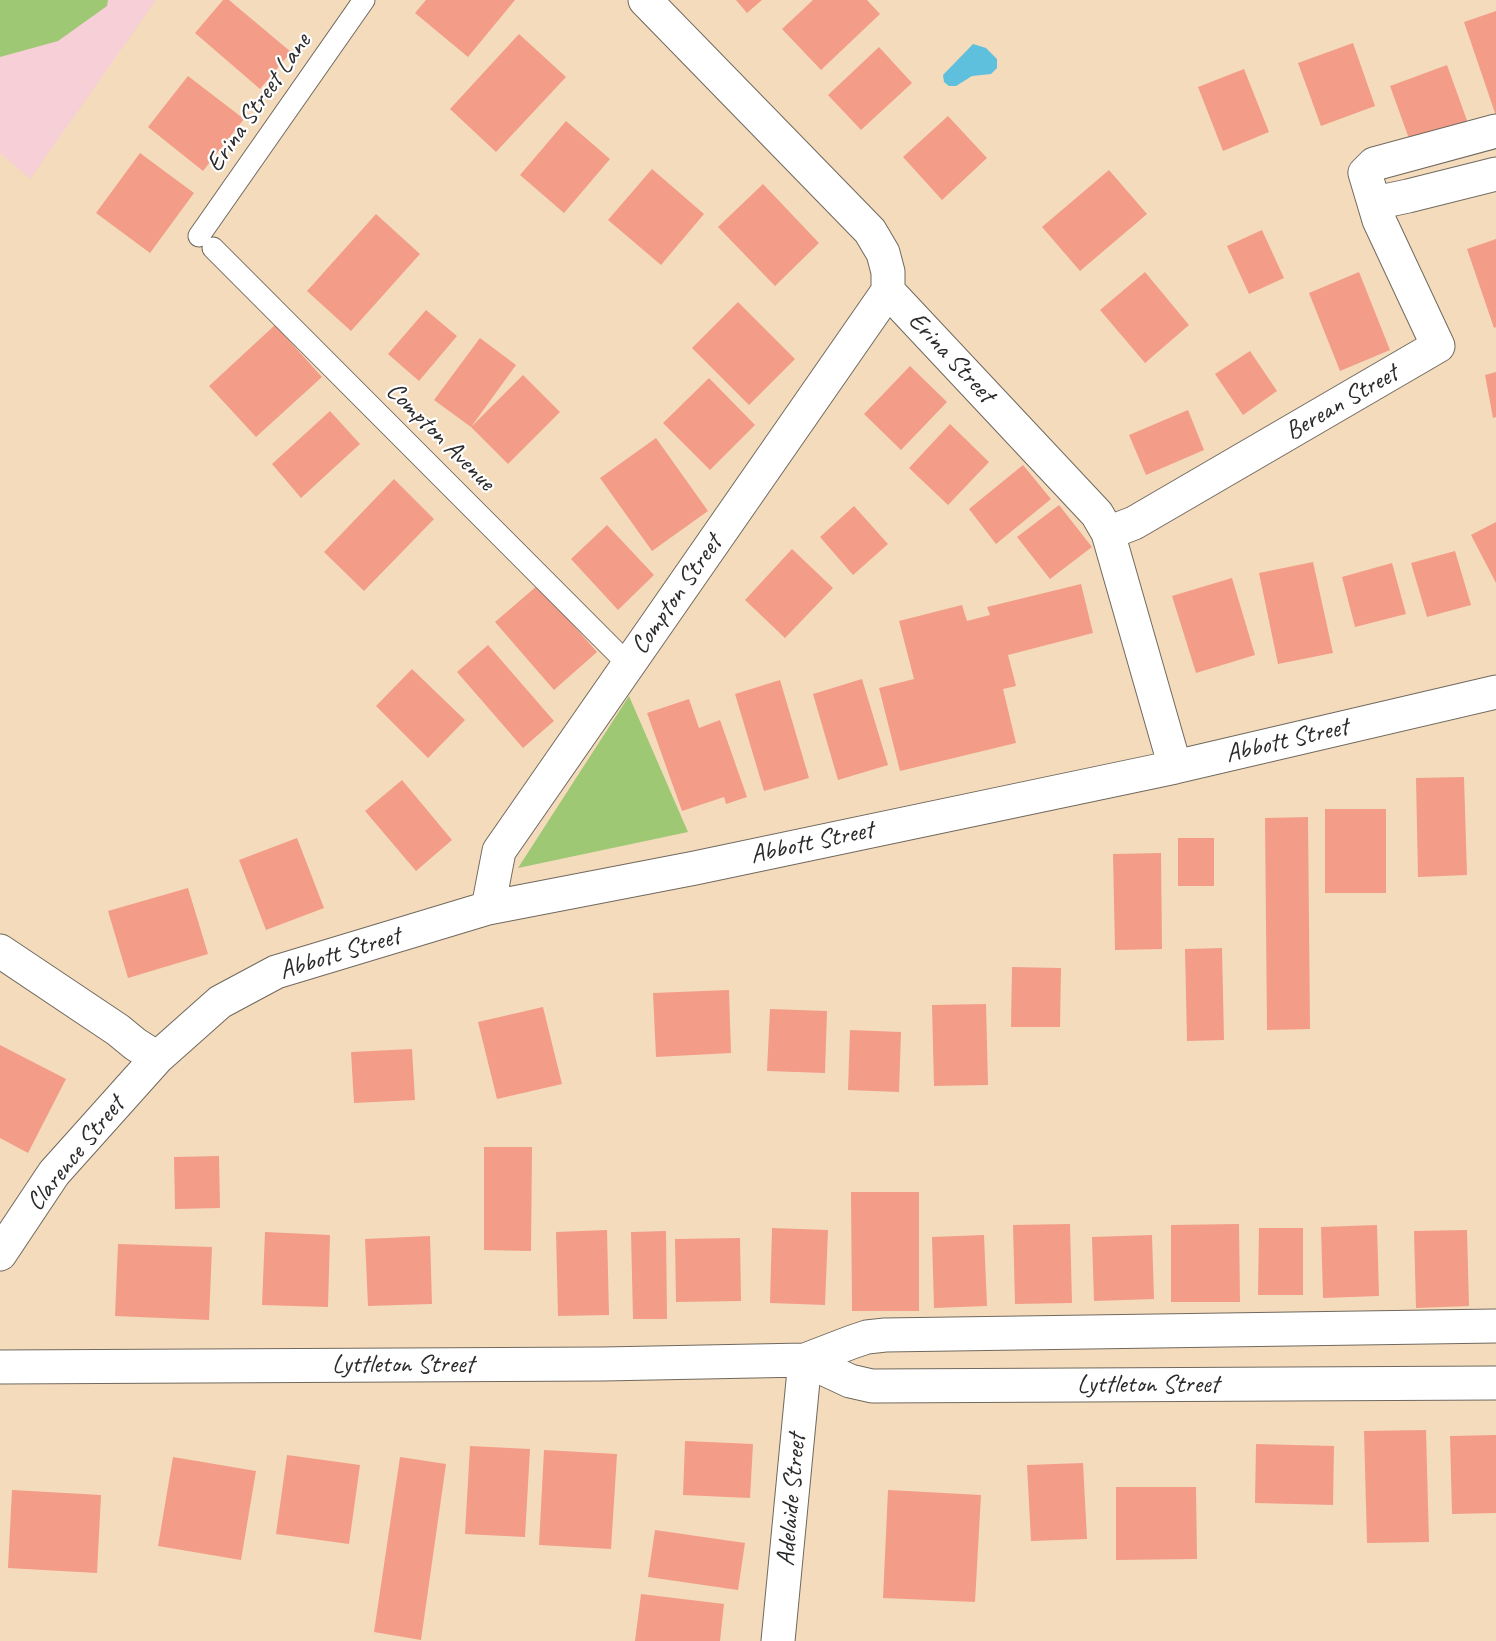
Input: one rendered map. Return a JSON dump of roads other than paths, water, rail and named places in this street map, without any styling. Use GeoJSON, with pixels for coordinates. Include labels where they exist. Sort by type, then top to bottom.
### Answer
{"type":"FeatureCollection","features":[{"type":"Feature","properties":{"kind":"street","name":"Erina Street"},"geometry":{"type":"LineString","coordinates":[[645,0],[870,231],[883,253],[888,272],[888,291],[1097,514],[1108,533],[1175,766]]}},
{"type":"Feature","properties":{"kind":"street","name":"Berean Street"},"geometry":{"type":"LineString","coordinates":[[1108,533],[1134,523],[1438,346],[1379,220],[1365,173],[1374,164],[1496,131]]}},
{"type":"Feature","properties":{"kind":"street"},"geometry":{"type":"LineString","coordinates":[[1375,203],[1496,174]]}},
{"type":"Feature","properties":{"kind":"street","name":"Compton Street"},"geometry":{"type":"LineString","coordinates":[[488,908],[499,851],[888,291]]}},
{"type":"Feature","properties":{"kind":"street","name":"Abbott Street"},"geometry":{"type":"LineString","coordinates":[[157,1058],[220,1002],[276,972],[488,908],[695,868],[1175,766],[1496,692]]}},
{"type":"Feature","properties":{"kind":"street"},"geometry":{"type":"LineString","coordinates":[[0,951],[157,1058]]}},
{"type":"Feature","properties":{"kind":"street","name":"Clarence Street"},"geometry":{"type":"LineString","coordinates":[[0,1254],[54,1173],[157,1058]]}},
{"type":"Feature","properties":{"kind":"street","name":"Lyttleton Street"},"geometry":{"type":"LineString","coordinates":[[0,1366],[603,1365],[805,1360],[867,1337],[885,1335],[1496,1326]]}},
{"type":"Feature","properties":{"kind":"street","name":"Lyttleton Street"},"geometry":{"type":"LineString","coordinates":[[805,1360],[850,1381],[872,1386],[1496,1383]]}},
{"type":"Feature","properties":{"kind":"street","name":"Adelaide Street"},"geometry":{"type":"LineString","coordinates":[[778,1641],[805,1360]]}},
{"type":"Feature","properties":{"kind":"lane","name":"Erina Street Lane"},"geometry":{"type":"LineString","coordinates":[[206,242],[364,0]]}},
{"type":"Feature","properties":{"kind":"lane","name":"Compton Avenue"},"geometry":{"type":"LineString","coordinates":[[206,242],[629,665]]}},
{"type":"Feature","properties":{"kind":"water"},"geometry":{"type":"Polygon","coordinates":[[[973,44],[986,48],[997,59],[997,68],[991,74],[972,76],[956,86],[949,86],[944,82],[943,75],[973,44]]]}}]}
